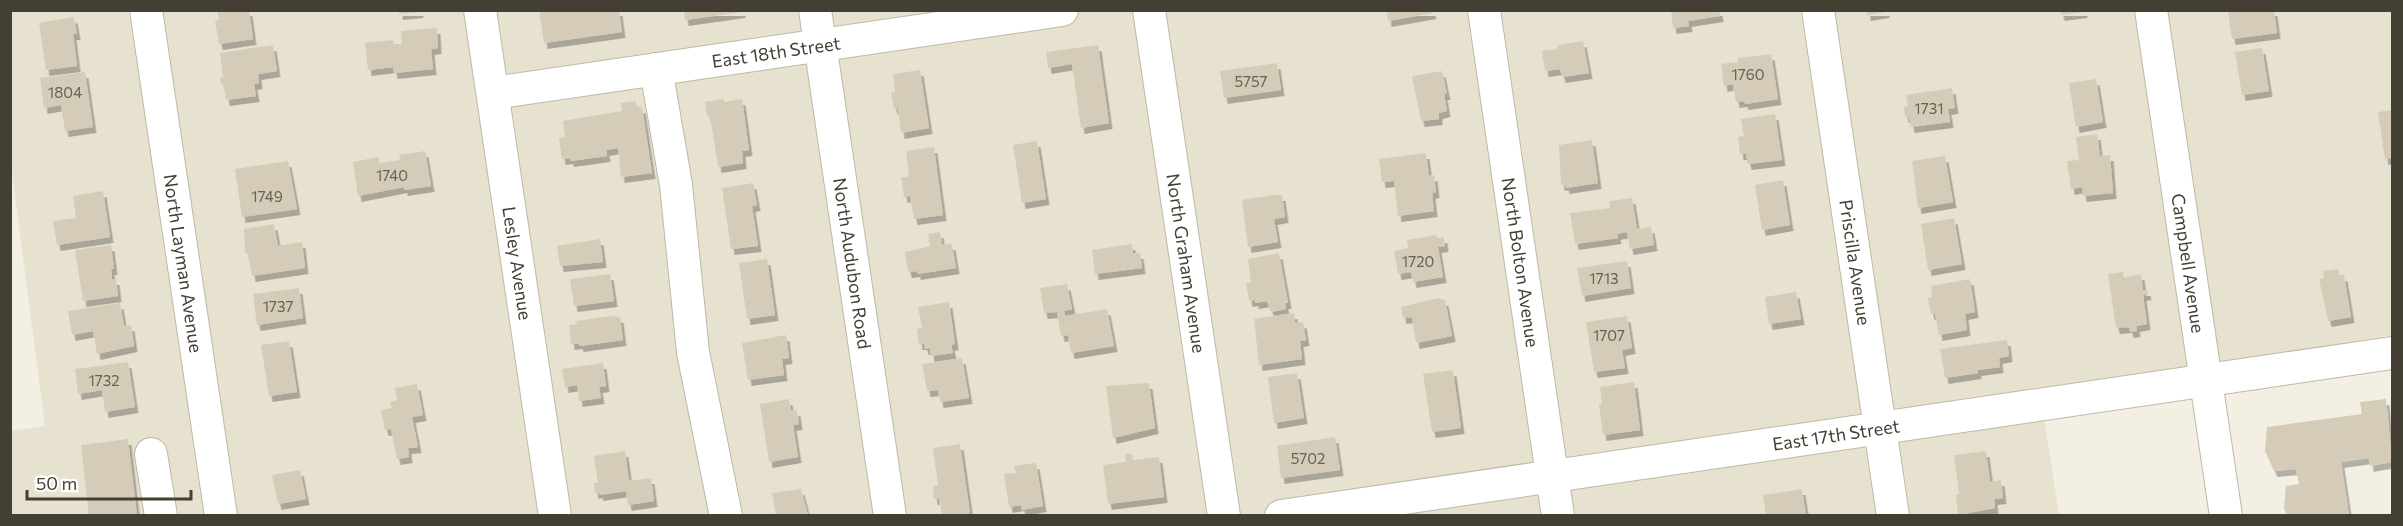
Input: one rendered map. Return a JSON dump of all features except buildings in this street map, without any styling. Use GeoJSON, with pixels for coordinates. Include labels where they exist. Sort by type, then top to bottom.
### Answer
{"type":"FeatureCollection","features":[{"type":"Feature","properties":{"kind":"street","name":"North Layman Avenue"},"geometry":{"type":"LineString","coordinates":[[146,10],[221,516]]}},
{"type":"Feature","properties":{"kind":"street","name":"Lesley Avenue"},"geometry":{"type":"LineString","coordinates":[[480,10],[555,516]]}},
{"type":"Feature","properties":{"kind":"street","name":"North Audubon Road"},"geometry":{"type":"LineString","coordinates":[[815,10],[890,516]]}},
{"type":"Feature","properties":{"kind":"street","name":"East 18th Street"},"geometry":{"type":"LineString","coordinates":[[493,93],[1062,10]]}},
{"type":"Feature","properties":{"kind":"street","name":"North Graham Avenue"},"geometry":{"type":"LineString","coordinates":[[1149,10],[1224,516]]}},
{"type":"Feature","properties":{"kind":"street","name":"North Bolton Avenue"},"geometry":{"type":"LineString","coordinates":[[1484,10],[1558,516]]}},
{"type":"Feature","properties":{"kind":"street","name":"Priscilla Avenue"},"geometry":{"type":"LineString","coordinates":[[1818,10],[1893,516]]}},
{"type":"Feature","properties":{"kind":"street","name":"Campbell Avenue"},"geometry":{"type":"LineString","coordinates":[[2151,10],[2226,516]]}},
{"type":"Feature","properties":{"kind":"street"},"geometry":{"type":"LineString","coordinates":[[656,69],[676,185],[693,352],[726,516]]}},
{"type":"Feature","properties":{"kind":"street","name":"East 17th Street"},"geometry":{"type":"LineString","coordinates":[[1281,516],[2392,353]]}},
{"type":"Feature","properties":{"kind":"street"},"geometry":{"type":"LineString","coordinates":[[151,454],[161,516]]}},
{"type":"Feature","properties":{"kind":"shaded area"},"geometry":{"type":"Polygon","coordinates":[[[11,11],[2392,11],[2392,335],[2040,391],[2059,515],[11,516],[10,431],[45,426],[11,165],[11,11]]]}}]}
